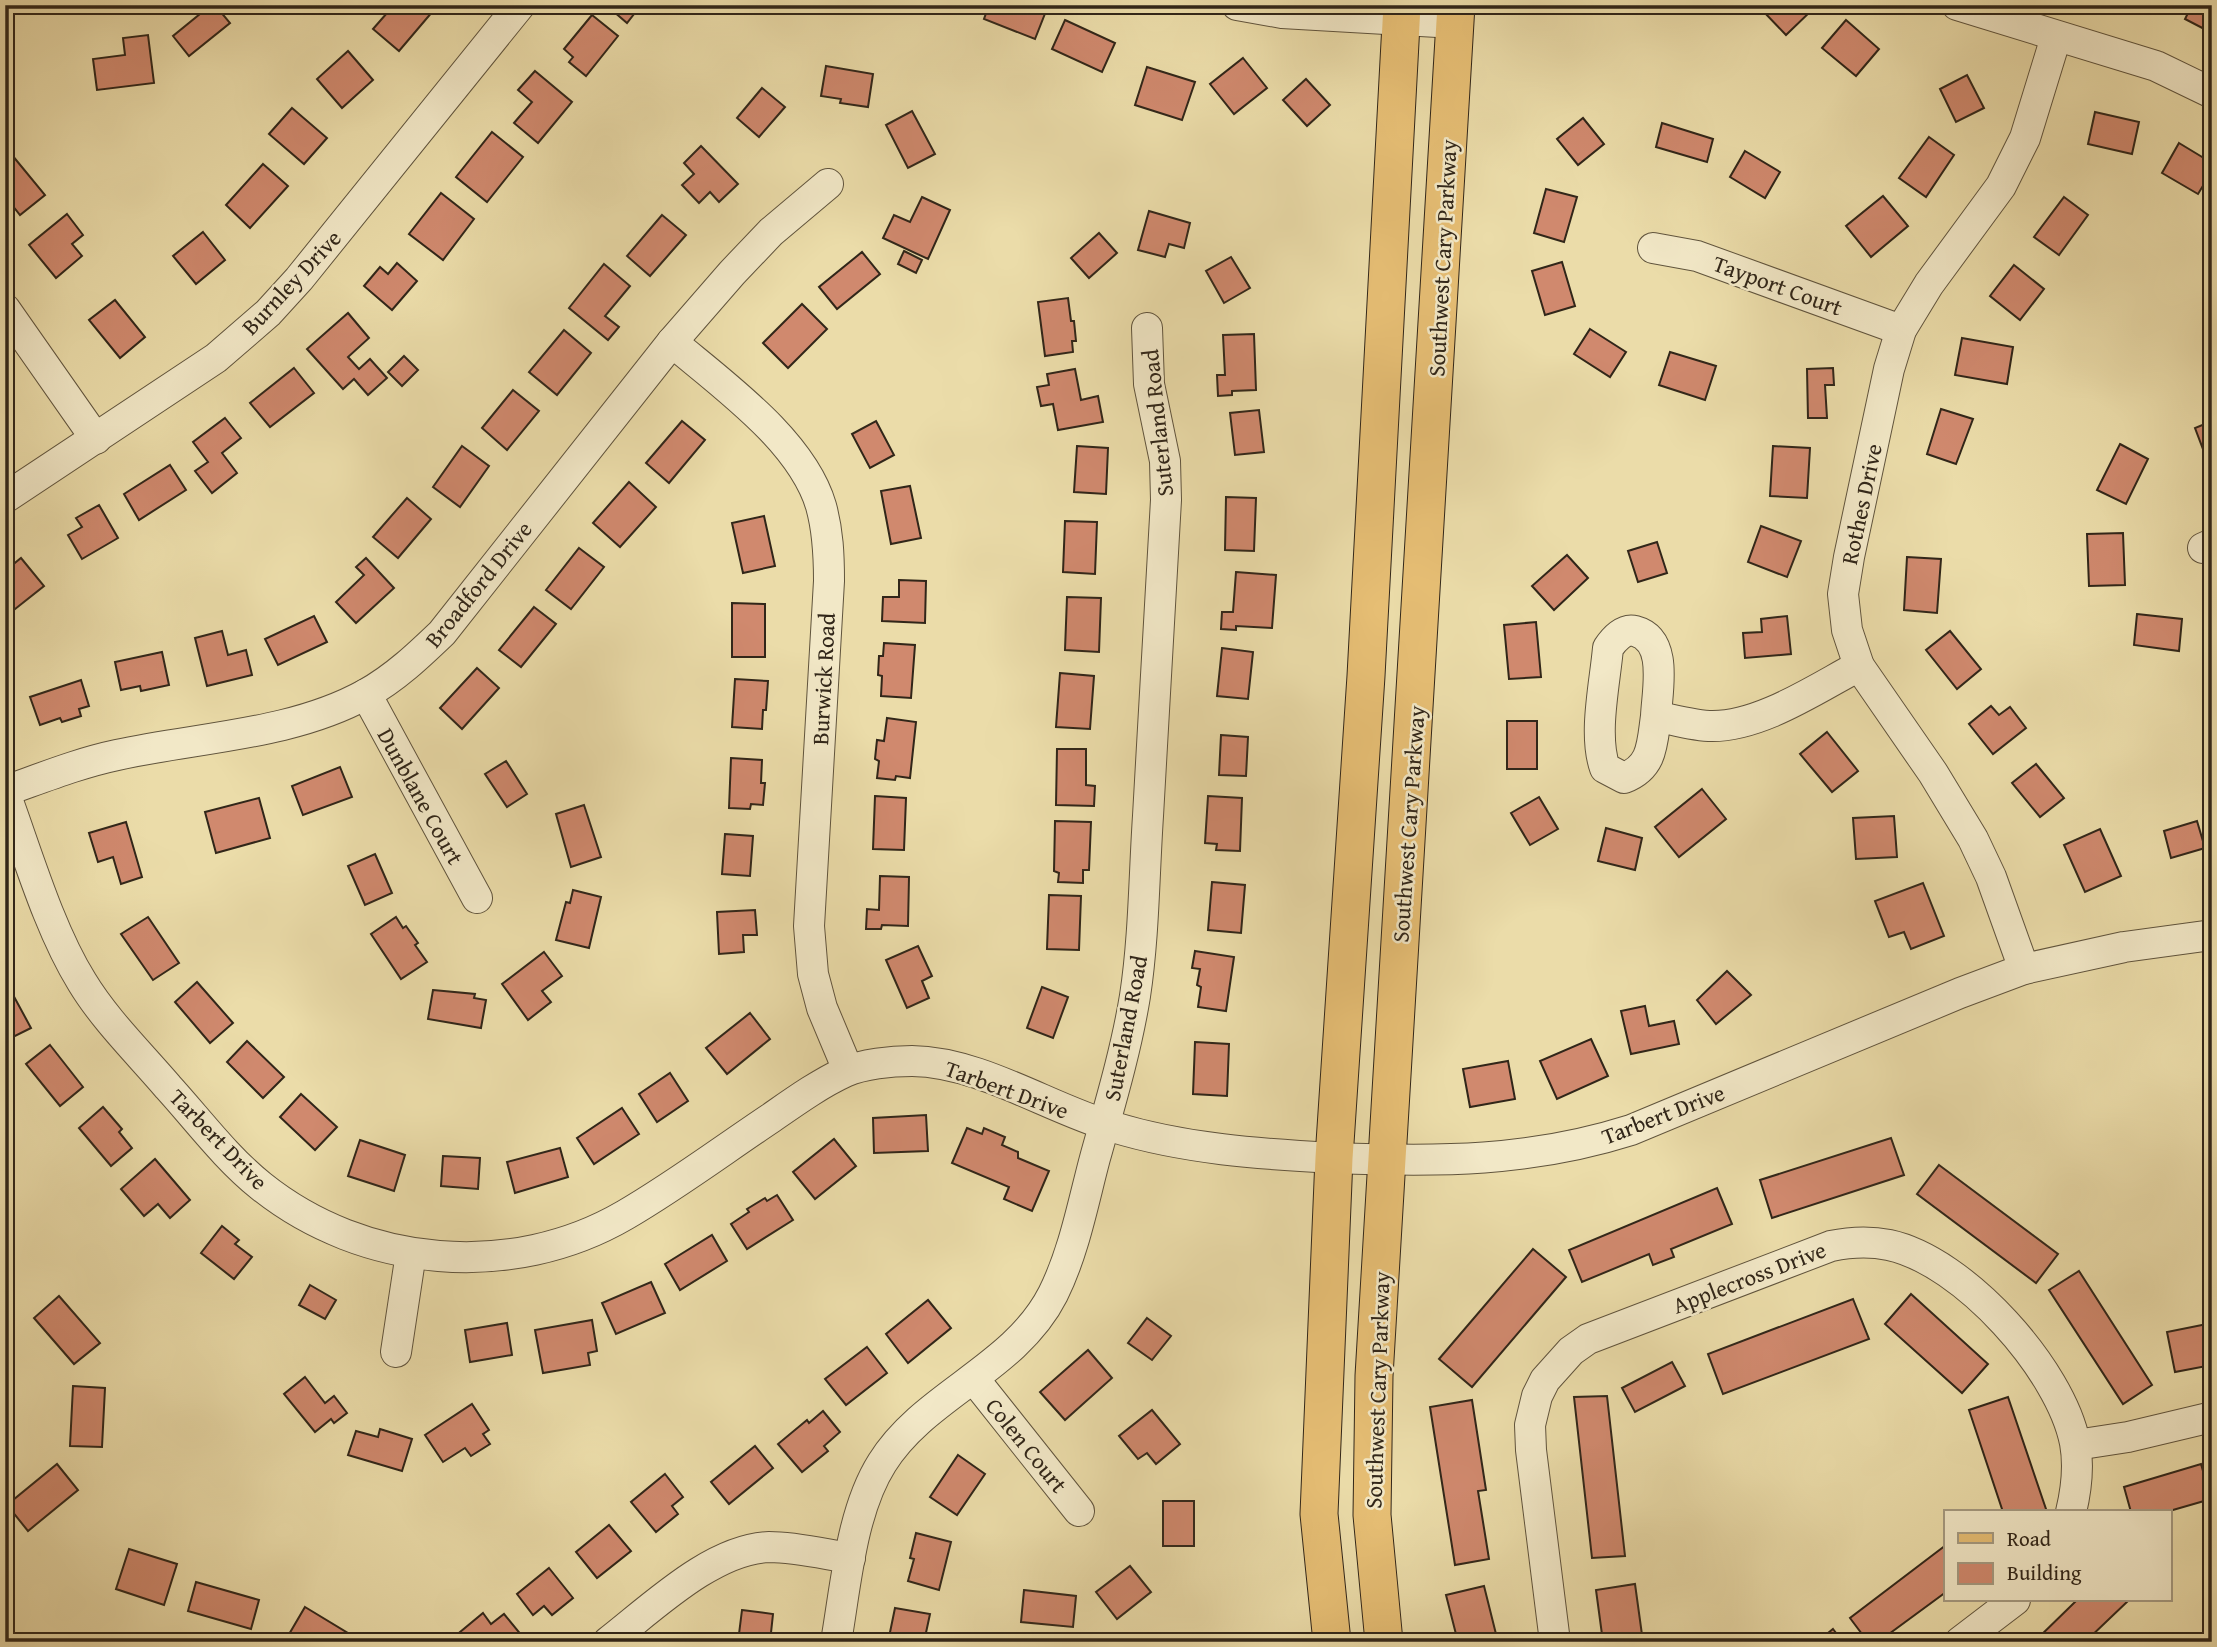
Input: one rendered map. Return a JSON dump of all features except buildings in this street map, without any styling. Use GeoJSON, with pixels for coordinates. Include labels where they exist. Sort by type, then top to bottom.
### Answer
{"type":"FeatureCollection","features":[{"type":"Feature","properties":{"kind":"main road"},"geometry":{"type":"LineString","coordinates":[[1332,1642],[1319,1514],[1334,1158],[1367,663],[1402,12]]}},
{"type":"Feature","properties":{"kind":"main road","name":"Southwest Cary Parkway"},"geometry":{"type":"LineString","coordinates":[[1384,1642],[1372,1515],[1374,1376],[1456,14]]}},
{"type":"Feature","properties":{"kind":"street","name":"Burnley Drive"},"geometry":{"type":"LineString","coordinates":[[5,498],[216,358],[268,313],[299,279],[520,5]]}},
{"type":"Feature","properties":{"kind":"street"},"geometry":{"type":"LineString","coordinates":[[1237,5],[1282,13],[1456,14]]}},
{"type":"Feature","properties":{"kind":"street"},"geometry":{"type":"LineString","coordinates":[[1957,5],[2156,66],[2212,93]]}},
{"type":"Feature","properties":{"kind":"street","name":"Rothes Drive"},"geometry":{"type":"LineString","coordinates":[[2024,969],[1991,877],[1973,839],[1933,773],[1859,666],[1847,630],[1843,594],[1886,383],[1901,330],[1929,284],[1993,197],[2011,166],[2025,138],[2056,37]]}},
{"type":"Feature","properties":{"kind":"street","name":"Broadford Drive"},"geometry":{"type":"LineString","coordinates":[[5,792],[88,762],[285,724],[324,712],[366,694],[418,656],[442,634],[672,342],[771,232],[828,184]]}},
{"type":"Feature","properties":{"kind":"street","name":"Tayport Court"},"geometry":{"type":"LineString","coordinates":[[1653,248],[1697,256],[1901,330]]}},
{"type":"Feature","properties":{"kind":"street"},"geometry":{"type":"LineString","coordinates":[[5,309],[96,439]]}},
{"type":"Feature","properties":{"kind":"street","name":"Suterland Road"},"geometry":{"type":"LineString","coordinates":[[836,1642],[850,1558],[865,1494],[882,1462],[901,1438],[923,1418],[974,1379],[1019,1339],[1052,1296],[1070,1251],[1128,1038],[1139,961],[1165,514],[1165,461],[1149,384],[1147,328]]}},
{"type":"Feature","properties":{"kind":"street","name":"Burwick Road"},"geometry":{"type":"LineString","coordinates":[[672,342],[791,449],[810,478],[821,504],[828,535],[829,580],[809,926],[813,974],[822,1008],[848,1070]]}},
{"type":"Feature","properties":{"kind":"street"},"geometry":{"type":"LineString","coordinates":[[1656,716],[1710,726],[1742,721],[1790,703],[1859,666]]}},
{"type":"Feature","properties":{"kind":"street","name":"Dunblane Court"},"geometry":{"type":"LineString","coordinates":[[366,694],[477,898]]}},
{"type":"Feature","properties":{"kind":"street","name":"Tarbert Drive"},"geometry":{"type":"LineString","coordinates":[[5,792],[62,943],[81,980],[101,1009],[235,1162],[300,1213],[353,1237],[411,1253],[456,1257],[514,1254],[550,1247],[587,1234],[634,1210],[802,1097],[848,1070],[907,1061],[954,1066],[1104,1125],[1215,1150],[1387,1161],[1458,1161],[1498,1157],[1608,1137],[1631,1130],[2024,969],[2124,947],[2212,935]]}},
{"type":"Feature","properties":{"kind":"street","name":"Applecross Drive"},"geometry":{"type":"LineString","coordinates":[[1555,1642],[1531,1450],[1532,1411],[1545,1380],[1571,1351],[1588,1339],[1831,1246],[1847,1242],[1889,1245],[1927,1260],[2000,1317],[2039,1365],[2067,1416],[2076,1445],[2076,1479],[2071,1510]]}},
{"type":"Feature","properties":{"kind":"street"},"geometry":{"type":"LineString","coordinates":[[396,1352],[411,1253]]}},
{"type":"Feature","properties":{"kind":"street","name":"Colen Court"},"geometry":{"type":"LineString","coordinates":[[974,1379],[1079,1511]]}},
{"type":"Feature","properties":{"kind":"street"},"geometry":{"type":"LineString","coordinates":[[2076,1445],[2128,1437],[2212,1417]]}},
{"type":"Feature","properties":{"kind":"street"},"geometry":{"type":"LineString","coordinates":[[608,1642],[698,1573],[735,1553],[766,1547],[850,1558]]}},
{"type":"Feature","properties":{"kind":"street"},"geometry":{"type":"LineString","coordinates":[[1960,1642],[2012,1602]]}}]}
